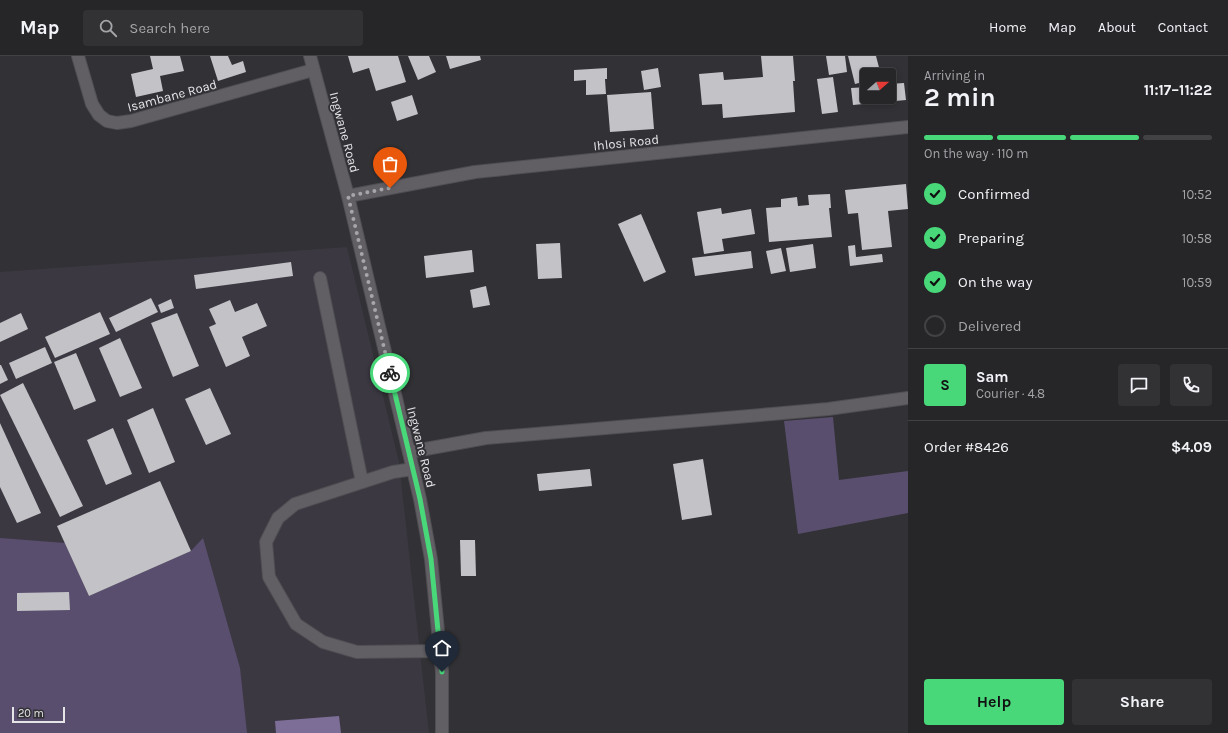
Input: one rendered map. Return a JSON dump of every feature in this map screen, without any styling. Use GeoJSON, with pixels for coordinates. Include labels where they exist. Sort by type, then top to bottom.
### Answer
{"type":"FeatureCollection","features":[{"type":"Feature","properties":{"kind":"street","name":"Isambane Road"},"geometry":{"type":"LineString","coordinates":[[78,56],[92,104],[99,115],[107,121],[117,123],[131,121],[313,70]]}},
{"type":"Feature","properties":{"kind":"street","name":"Ingwane Road"},"geometry":{"type":"LineString","coordinates":[[310,56],[348,196],[420,499],[431,559],[442,672],[442,733]]}},
{"type":"Feature","properties":{"kind":"street","name":"Ihlosi Road"},"geometry":{"type":"LineString","coordinates":[[348,196],[475,172],[908,127]]}},
{"type":"Feature","properties":{"kind":"street"},"geometry":{"type":"LineString","coordinates":[[320,278],[362,482]]}},
{"type":"Feature","properties":{"kind":"street"},"geometry":{"type":"LineString","coordinates":[[409,452],[486,438],[828,409],[908,398]]}},
{"type":"Feature","properties":{"kind":"street"},"geometry":{"type":"LineString","coordinates":[[413,469],[393,472],[295,504],[278,518],[266,542],[269,577],[296,624],[323,642],[357,652],[440,651]]}},
{"type":"Feature","properties":{"kind":"shaded area"},"geometry":{"type":"Polygon","coordinates":[[[347,247],[399,462],[429,733],[0,733],[0,272],[347,247]]]}},
{"type":"Feature","properties":{"kind":"shaded area"},"geometry":{"type":"Polygon","coordinates":[[[833,417],[839,480],[908,471],[908,513],[798,534],[784,421],[833,417]]]}},
{"type":"Feature","properties":{"kind":"shaded area"},"geometry":{"type":"Polygon","coordinates":[[[0,538],[65,543],[89,596],[191,551],[203,538],[240,668],[247,733],[0,733],[0,538]]]}},
{"type":"Feature","properties":{"kind":"shaded area"},"geometry":{"type":"Polygon","coordinates":[[[339,716],[341,733],[276,733],[275,721],[339,716]]]}},
{"type":"Feature","properties":{"kind":"building"},"geometry":{"type":"Polygon","coordinates":[[[150,56],[180,56],[184,71],[160,76],[163,91],[136,97],[131,74],[153,69],[150,56]]]}},
{"type":"Feature","properties":{"kind":"building"},"geometry":{"type":"Polygon","coordinates":[[[210,56],[228,56],[232,65],[243,61],[246,72],[218,81],[210,56]]]}},
{"type":"Feature","properties":{"kind":"building"},"geometry":{"type":"Polygon","coordinates":[[[348,56],[398,56],[406,82],[376,91],[369,68],[353,73],[348,56]]]}},
{"type":"Feature","properties":{"kind":"building"},"geometry":{"type":"Polygon","coordinates":[[[408,56],[429,56],[436,72],[418,80],[408,56]]]}},
{"type":"Feature","properties":{"kind":"building"},"geometry":{"type":"Polygon","coordinates":[[[446,56],[480,56],[481,60],[450,69],[446,56]]]}},
{"type":"Feature","properties":{"kind":"building"},"geometry":{"type":"Polygon","coordinates":[[[761,56],[793,56],[795,112],[723,118],[722,104],[702,105],[699,74],[723,72],[724,80],[763,77],[761,56]]]}},
{"type":"Feature","properties":{"kind":"building"},"geometry":{"type":"Polygon","coordinates":[[[826,56],[845,56],[847,72],[829,75],[826,56]]]}},
{"type":"Feature","properties":{"kind":"building"},"geometry":{"type":"Polygon","coordinates":[[[848,56],[876,56],[879,68],[860,68],[860,83],[855,84],[848,56]]]}},
{"type":"Feature","properties":{"kind":"building"},"geometry":{"type":"Polygon","coordinates":[[[607,68],[607,79],[605,79],[606,94],[586,95],[586,80],[574,81],[574,70],[607,68]]]}},
{"type":"Feature","properties":{"kind":"building"},"geometry":{"type":"Polygon","coordinates":[[[658,68],[661,87],[644,90],[641,71],[658,68]]]}},
{"type":"Feature","properties":{"kind":"building"},"geometry":{"type":"Polygon","coordinates":[[[833,77],[838,112],[822,114],[817,79],[833,77]]]}},
{"type":"Feature","properties":{"kind":"building"},"geometry":{"type":"Polygon","coordinates":[[[904,83],[906,100],[896,101],[896,84],[904,83]]]}},
{"type":"Feature","properties":{"kind":"building"},"geometry":{"type":"Polygon","coordinates":[[[860,87],[860,104],[864,104],[853,105],[851,88],[860,87]]]}},
{"type":"Feature","properties":{"kind":"building"},"geometry":{"type":"Polygon","coordinates":[[[651,92],[654,129],[610,132],[607,95],[651,92]]]}},
{"type":"Feature","properties":{"kind":"building"},"geometry":{"type":"Polygon","coordinates":[[[412,95],[418,114],[397,121],[391,102],[412,95]]]}},
{"type":"Feature","properties":{"kind":"building"},"geometry":{"type":"Polygon","coordinates":[[[906,184],[908,209],[888,211],[892,247],[862,250],[858,213],[848,214],[845,190],[906,184]]]}},
{"type":"Feature","properties":{"kind":"building"},"geometry":{"type":"Polygon","coordinates":[[[830,194],[831,208],[829,208],[832,237],[769,242],[766,208],[781,207],[781,199],[797,197],[798,206],[809,205],[808,195],[830,194]]]}},
{"type":"Feature","properties":{"kind":"building"},"geometry":{"type":"Polygon","coordinates":[[[721,208],[722,214],[751,209],[755,234],[722,239],[724,251],[704,254],[697,212],[721,208]]]}},
{"type":"Feature","properties":{"kind":"building"},"geometry":{"type":"Polygon","coordinates":[[[641,214],[666,272],[644,282],[618,224],[641,214]]]}},
{"type":"Feature","properties":{"kind":"building"},"geometry":{"type":"Polygon","coordinates":[[[560,243],[562,278],[538,279],[536,244],[560,243]]]}},
{"type":"Feature","properties":{"kind":"building"},"geometry":{"type":"Polygon","coordinates":[[[813,244],[816,268],[790,272],[786,248],[813,244]]]}},
{"type":"Feature","properties":{"kind":"building"},"geometry":{"type":"Polygon","coordinates":[[[855,245],[856,257],[882,254],[883,262],[850,266],[848,246],[855,245]]]}},
{"type":"Feature","properties":{"kind":"building"},"geometry":{"type":"Polygon","coordinates":[[[781,248],[786,271],[771,274],[766,251],[781,248]]]}},
{"type":"Feature","properties":{"kind":"building"},"geometry":{"type":"Polygon","coordinates":[[[472,250],[474,272],[426,278],[424,256],[472,250]]]}},
{"type":"Feature","properties":{"kind":"building"},"geometry":{"type":"Polygon","coordinates":[[[751,251],[753,268],[695,276],[692,258],[751,251]]]}},
{"type":"Feature","properties":{"kind":"building"},"geometry":{"type":"Polygon","coordinates":[[[291,262],[293,276],[196,289],[194,275],[291,262]]]}},
{"type":"Feature","properties":{"kind":"building"},"geometry":{"type":"Polygon","coordinates":[[[486,286],[490,305],[473,308],[470,290],[486,286]]]}},
{"type":"Feature","properties":{"kind":"building"},"geometry":{"type":"Polygon","coordinates":[[[151,298],[158,312],[116,332],[109,318],[151,298]]]}},
{"type":"Feature","properties":{"kind":"building"},"geometry":{"type":"Polygon","coordinates":[[[171,299],[174,308],[161,313],[158,305],[171,299]]]}},
{"type":"Feature","properties":{"kind":"building"},"geometry":{"type":"Polygon","coordinates":[[[230,300],[235,312],[257,303],[267,326],[242,337],[250,356],[226,367],[209,327],[216,324],[209,309],[230,300]]]}},
{"type":"Feature","properties":{"kind":"building"},"geometry":{"type":"Polygon","coordinates":[[[100,312],[110,334],[55,358],[45,337],[100,312]]]}},
{"type":"Feature","properties":{"kind":"building"},"geometry":{"type":"Polygon","coordinates":[[[21,313],[28,329],[0,342],[0,323],[21,313]]]}},
{"type":"Feature","properties":{"kind":"building"},"geometry":{"type":"Polygon","coordinates":[[[177,313],[199,366],[173,377],[151,323],[177,313]]]}},
{"type":"Feature","properties":{"kind":"building"},"geometry":{"type":"Polygon","coordinates":[[[120,338],[142,388],[120,397],[99,348],[120,338]]]}},
{"type":"Feature","properties":{"kind":"building"},"geometry":{"type":"Polygon","coordinates":[[[45,347],[52,363],[16,379],[9,363],[45,347]]]}},
{"type":"Feature","properties":{"kind":"building"},"geometry":{"type":"Polygon","coordinates":[[[76,353],[96,401],[74,410],[54,362],[76,353]]]}},
{"type":"Feature","properties":{"kind":"building"},"geometry":{"type":"Polygon","coordinates":[[[0,365],[8,380],[0,384],[0,365]]]}},
{"type":"Feature","properties":{"kind":"building"},"geometry":{"type":"Polygon","coordinates":[[[23,383],[83,506],[60,517],[0,395],[23,383]]]}},
{"type":"Feature","properties":{"kind":"building"},"geometry":{"type":"Polygon","coordinates":[[[210,388],[231,434],[206,445],[185,399],[210,388]]]}},
{"type":"Feature","properties":{"kind":"building"},"geometry":{"type":"Polygon","coordinates":[[[153,408],[175,462],[149,473],[127,420],[153,408]]]}},
{"type":"Feature","properties":{"kind":"building"},"geometry":{"type":"Polygon","coordinates":[[[0,423],[41,513],[17,523],[0,487],[0,423]]]}},
{"type":"Feature","properties":{"kind":"building"},"geometry":{"type":"Polygon","coordinates":[[[113,428],[132,474],[106,485],[87,440],[113,428]]]}},
{"type":"Feature","properties":{"kind":"building"},"geometry":{"type":"Polygon","coordinates":[[[703,459],[712,515],[682,520],[673,464],[703,459]]]}},
{"type":"Feature","properties":{"kind":"building"},"geometry":{"type":"Polygon","coordinates":[[[590,469],[592,486],[539,491],[537,474],[590,469]]]}},
{"type":"Feature","properties":{"kind":"building"},"geometry":{"type":"Polygon","coordinates":[[[160,481],[191,551],[89,596],[57,526],[160,481]]]}},
{"type":"Feature","properties":{"kind":"building"},"geometry":{"type":"Polygon","coordinates":[[[460,540],[475,540],[476,576],[461,576],[460,540]]]}},
{"type":"Feature","properties":{"kind":"building"},"geometry":{"type":"Polygon","coordinates":[[[69,592],[70,610],[17,611],[17,593],[69,592]]]}},
{"type":"Feature","properties":{"kind":"way so far"},"geometry":{"type":"LineString","coordinates":[[390,188],[348,196],[390,373]]}},
{"type":"Feature","properties":{"kind":"route"},"geometry":{"type":"LineString","coordinates":[[390,373],[420,499],[431,559],[442,672]]}}]}
